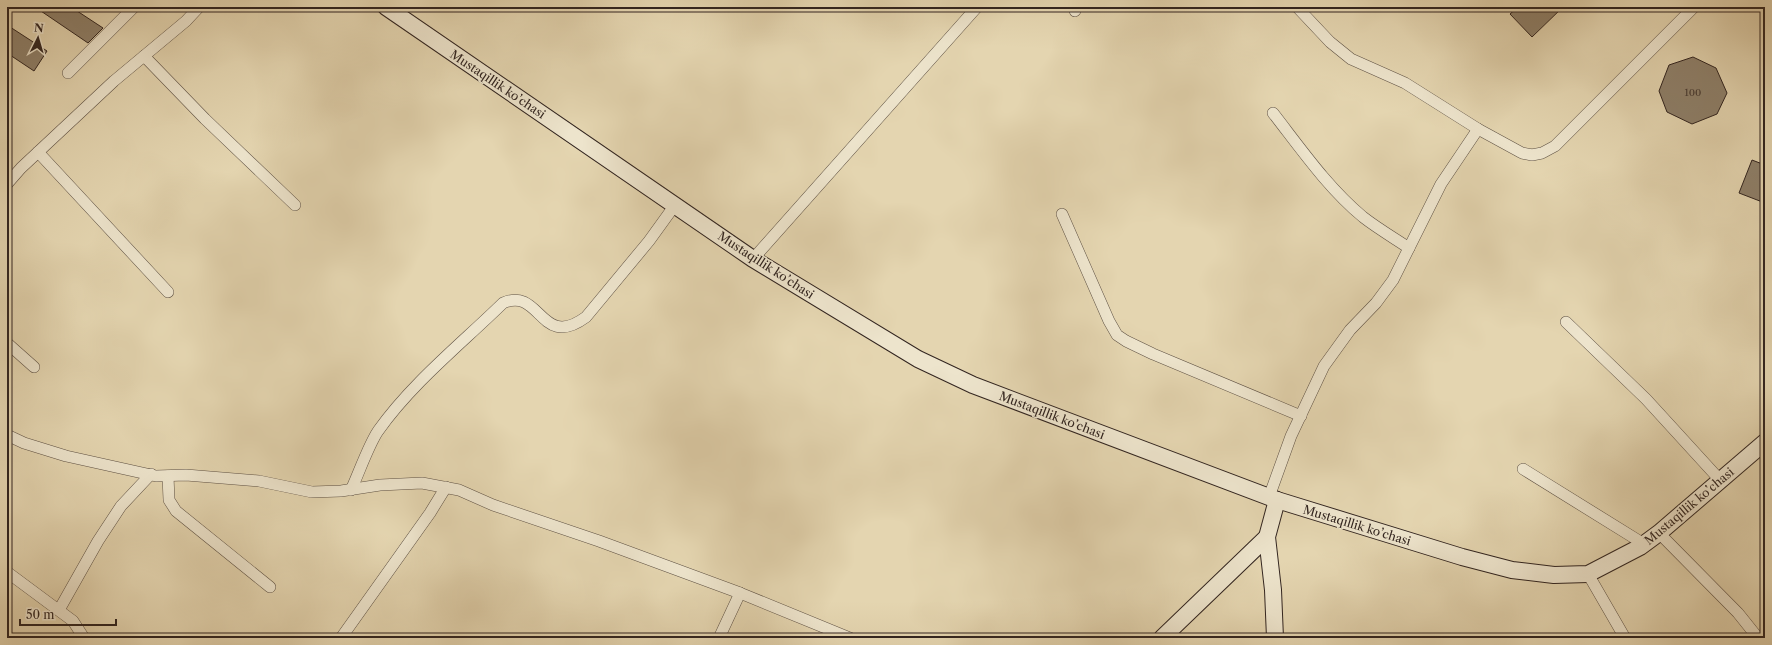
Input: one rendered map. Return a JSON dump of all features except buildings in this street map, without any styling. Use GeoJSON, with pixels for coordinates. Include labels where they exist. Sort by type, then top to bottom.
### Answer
{"type":"FeatureCollection","features":[{"type":"Feature","properties":{"kind":"main road","name":"Mustaqillik ko’chasi"},"geometry":{"type":"LineString","coordinates":[[389,8],[753,259],[918,359],[973,385],[1273,499],[1462,557],[1512,570],[1554,575],[1588,574],[1644,544],[1659,533],[1765,442]]}},
{"type":"Feature","properties":{"kind":"main road"},"geometry":{"type":"LineString","coordinates":[[1273,499],[1267,537],[1273,590],[1275,638]]}},
{"type":"Feature","properties":{"kind":"main road"},"geometry":{"type":"LineString","coordinates":[[1162,638],[1267,537]]}},
{"type":"Feature","properties":{"kind":"street"},"geometry":{"type":"LineString","coordinates":[[68,73],[134,7]]}},
{"type":"Feature","properties":{"kind":"street"},"geometry":{"type":"LineString","coordinates":[[7,184],[38,152],[144,56],[186,21],[199,7]]}},
{"type":"Feature","properties":{"kind":"street"},"geometry":{"type":"LineString","coordinates":[[753,259],[977,7]]}},
{"type":"Feature","properties":{"kind":"street"},"geometry":{"type":"LineString","coordinates":[[1296,7],[1330,42],[1351,59],[1405,83],[1478,129],[1522,153],[1532,155],[1542,153],[1555,146],[1694,7]]}},
{"type":"Feature","properties":{"kind":"street"},"geometry":{"type":"LineString","coordinates":[[144,56],[205,119],[295,205]]}},
{"type":"Feature","properties":{"kind":"street"},"geometry":{"type":"LineString","coordinates":[[1273,113],[1316,168],[1336,190],[1363,216],[1409,248]]}},
{"type":"Feature","properties":{"kind":"street"},"geometry":{"type":"LineString","coordinates":[[1273,499],[1291,436],[1324,366],[1350,330],[1376,303],[1393,280],[1441,184],[1478,129]]}},
{"type":"Feature","properties":{"kind":"street"},"geometry":{"type":"LineString","coordinates":[[38,152],[168,292]]}},
{"type":"Feature","properties":{"kind":"street"},"geometry":{"type":"LineString","coordinates":[[351,490],[377,433],[396,409],[432,371],[504,303],[517,299],[524,301],[554,326],[566,328],[575,325],[586,317],[649,241],[675,205]]}},
{"type":"Feature","properties":{"kind":"street"},"geometry":{"type":"LineString","coordinates":[[1062,214],[1109,322],[1118,335],[1126,341],[1153,354],[1300,416]]}},
{"type":"Feature","properties":{"kind":"street"},"geometry":{"type":"LineString","coordinates":[[1566,322],[1646,400],[1720,480]]}},
{"type":"Feature","properties":{"kind":"street"},"geometry":{"type":"LineString","coordinates":[[7,343],[34,367]]}},
{"type":"Feature","properties":{"kind":"street"},"geometry":{"type":"LineString","coordinates":[[7,435],[24,443],[66,456],[150,474],[168,476],[186,475],[259,481],[312,492],[351,490],[380,485],[422,483],[459,490],[493,505],[592,538],[740,593],[850,638]]}},
{"type":"Feature","properties":{"kind":"street"},"geometry":{"type":"LineString","coordinates":[[1523,469],[1644,544]]}},
{"type":"Feature","properties":{"kind":"street"},"geometry":{"type":"LineString","coordinates":[[59,610],[98,541],[121,506],[150,474]]}},
{"type":"Feature","properties":{"kind":"street"},"geometry":{"type":"LineString","coordinates":[[168,476],[169,500],[176,511],[270,587]]}},
{"type":"Feature","properties":{"kind":"street"},"geometry":{"type":"LineString","coordinates":[[341,638],[446,487]]}},
{"type":"Feature","properties":{"kind":"street"},"geometry":{"type":"LineString","coordinates":[[1659,533],[1738,613],[1758,638]]}},
{"type":"Feature","properties":{"kind":"street"},"geometry":{"type":"LineString","coordinates":[[7,572],[72,621],[84,638]]}},
{"type":"Feature","properties":{"kind":"street"},"geometry":{"type":"LineString","coordinates":[[1588,574],[1625,638]]}},
{"type":"Feature","properties":{"kind":"street"},"geometry":{"type":"LineString","coordinates":[[719,638],[740,593]]}}]}
